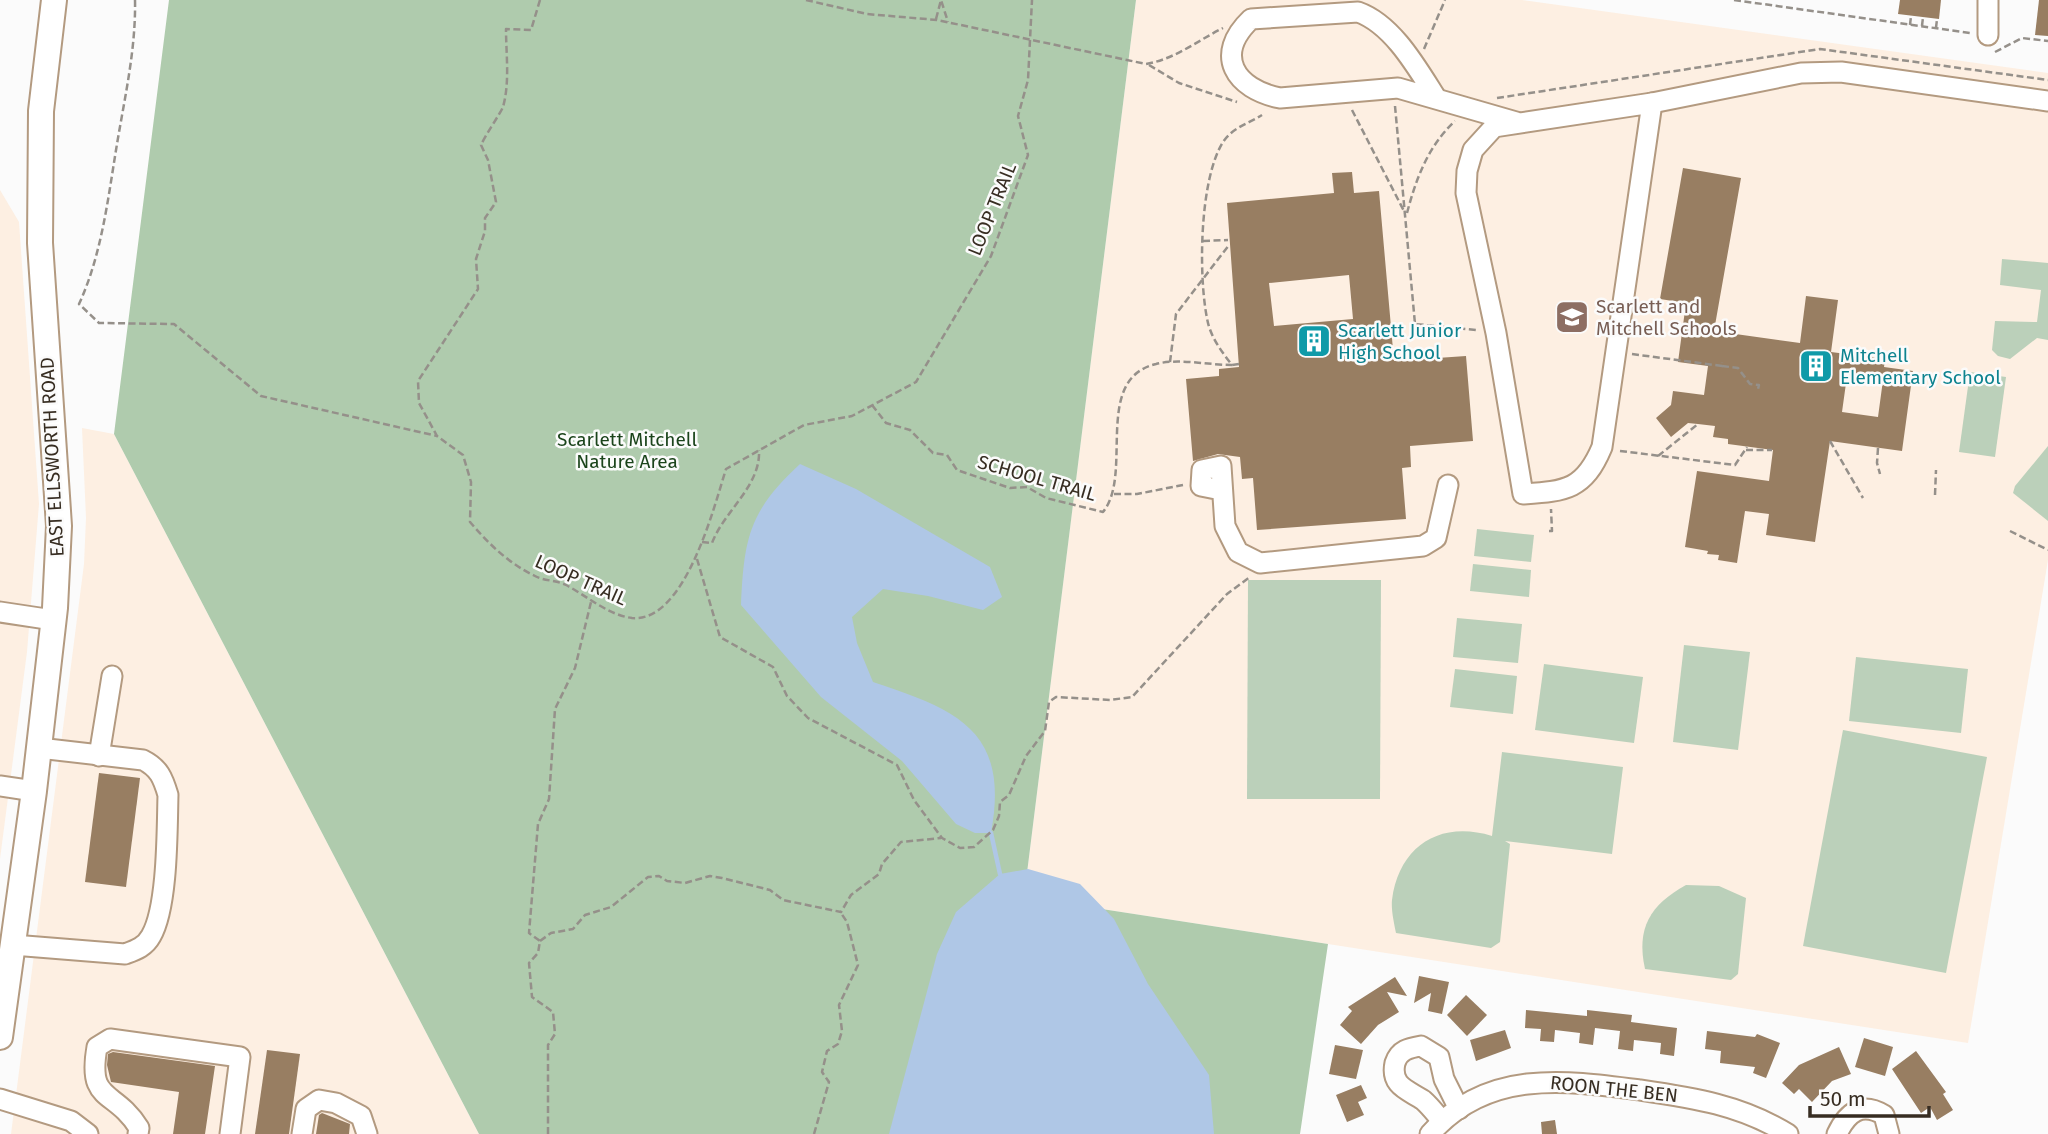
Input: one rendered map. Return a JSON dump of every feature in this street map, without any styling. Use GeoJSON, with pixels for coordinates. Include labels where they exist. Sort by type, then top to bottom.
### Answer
{"type":"FeatureCollection","features":[{"type":"Feature","properties":{"kind":"main road","name":"EAST ELLSWORTH ROAD"},"geometry":{"type":"LineString","coordinates":[[0,1037],[8,955],[39,748],[53,620],[59,526],[40,243],[41,111],[54,0]]}},
{"type":"Feature","properties":{"kind":"street"},"geometry":{"type":"LineString","coordinates":[[1984,40],[1988,0]]}},
{"type":"Feature","properties":{"kind":"street"},"geometry":{"type":"LineString","coordinates":[[1435,96],[1417,68],[1375,18],[1358,12],[1251,19],[1238,31],[1231,56],[1238,77],[1250,89],[1280,98],[1398,88],[1435,96],[1520,124]]}},
{"type":"Feature","properties":{"kind":"street"},"geometry":{"type":"LineString","coordinates":[[1652,103],[1621,352],[1602,447],[1593,469],[1578,484],[1562,491],[1522,495],[1497,333],[1466,193],[1466,171],[1473,150],[1494,127],[1652,103],[1801,73],[1841,72],[2048,101]]}},
{"type":"Feature","properties":{"kind":"street"},"geometry":{"type":"LineString","coordinates":[[1202,478],[1202,470],[1221,466],[1225,526],[1238,552],[1260,563],[1423,546],[1436,538],[1448,485]]}},
{"type":"Feature","properties":{"kind":"street"},"geometry":{"type":"LineString","coordinates":[[0,612],[53,620]]}},
{"type":"Feature","properties":{"kind":"street"},"geometry":{"type":"LineString","coordinates":[[99,756],[112,676]]}},
{"type":"Feature","properties":{"kind":"street"},"geometry":{"type":"LineString","coordinates":[[8,955],[125,954],[141,948],[158,922],[167,825],[168,794],[163,777],[143,760],[39,748]]}},
{"type":"Feature","properties":{"kind":"street"},"geometry":{"type":"LineString","coordinates":[[0,786],[34,791]]}},
{"type":"Feature","properties":{"kind":"street"},"geometry":{"type":"LineString","coordinates":[[138,1134],[139,1128],[131,1116],[98,1088],[93,1073],[97,1047],[110,1039],[240,1057],[230,1134]]}},
{"type":"Feature","properties":{"kind":"street"},"geometry":{"type":"LineString","coordinates":[[1436,1128],[1422,1099],[1407,1093],[1397,1083],[1394,1071],[1396,1058],[1405,1048],[1421,1046],[1439,1057],[1444,1079],[1459,1109]]}},
{"type":"Feature","properties":{"kind":"street","name":"ROON THE BEN"},"geometry":{"type":"LineString","coordinates":[[1436,1128],[1459,1109],[1510,1086],[1543,1080],[1575,1081],[1727,1105],[1788,1134]]}},
{"type":"Feature","properties":{"kind":"street"},"geometry":{"type":"LineString","coordinates":[[0,1099],[71,1121],[88,1134]]}},
{"type":"Feature","properties":{"kind":"street"},"geometry":{"type":"LineString","coordinates":[[302,1134],[306,1110],[318,1100],[336,1103],[361,1116],[367,1134]]}},
{"type":"Feature","properties":{"kind":"street"},"geometry":{"type":"LineString","coordinates":[[1837,1134],[1843,1119],[1852,1111],[1864,1108],[1884,1115],[1889,1134]]}},
{"type":"Feature","properties":{"kind":"path"},"geometry":{"type":"LineString","coordinates":[[135,0],[127,91],[109,204],[90,280],[79,304],[99,323],[174,324],[261,396],[437,436]]}},
{"type":"Feature","properties":{"kind":"path","name":"LOOP TRAIL"},"geometry":{"type":"LineString","coordinates":[[540,0],[531,30],[506,29],[507,80],[502,109],[491,121],[481,145],[488,160],[496,202],[485,218],[485,231],[476,260],[478,289],[418,381],[419,403],[437,436],[463,455],[471,482],[470,522],[491,546],[537,578],[564,584],[591,602],[633,618],[664,608],[697,559],[726,469],[804,425],[852,416],[916,382],[991,256],[1028,155],[1018,116],[1028,80],[1032,0]]}},
{"type":"Feature","properties":{"kind":"path"},"geometry":{"type":"LineString","coordinates":[[806,0],[867,15],[948,22],[1146,64],[1179,83],[1237,102]]}},
{"type":"Feature","properties":{"kind":"path"},"geometry":{"type":"LineString","coordinates":[[936,20],[941,0]]}},
{"type":"Feature","properties":{"kind":"path"},"geometry":{"type":"LineString","coordinates":[[941,0],[948,22]]}},
{"type":"Feature","properties":{"kind":"path"},"geometry":{"type":"LineString","coordinates":[[1421,56],[1445,0]]}},
{"type":"Feature","properties":{"kind":"path"},"geometry":{"type":"LineString","coordinates":[[1734,0],[1936,28],[1984,40],[2003,50],[2022,38],[2048,41]]}},
{"type":"Feature","properties":{"kind":"path"},"geometry":{"type":"LineString","coordinates":[[1910,24],[1911,16]]}},
{"type":"Feature","properties":{"kind":"path"},"geometry":{"type":"LineString","coordinates":[[1922,26],[1923,17]]}},
{"type":"Feature","properties":{"kind":"path"},"geometry":{"type":"LineString","coordinates":[[1936,28],[1937,19]]}},
{"type":"Feature","properties":{"kind":"path"},"geometry":{"type":"LineString","coordinates":[[1146,64],[1185,51],[1232,24]]}},
{"type":"Feature","properties":{"kind":"path"},"geometry":{"type":"LineString","coordinates":[[1394,103],[1416,324],[1497,333]]}},
{"type":"Feature","properties":{"kind":"path"},"geometry":{"type":"LineString","coordinates":[[1350,107],[1406,216]]}},
{"type":"Feature","properties":{"kind":"path"},"geometry":{"type":"LineString","coordinates":[[1232,365],[1213,338],[1208,322],[1203,242],[1206,192],[1217,155],[1234,129],[1262,115]]}},
{"type":"Feature","properties":{"kind":"path"},"geometry":{"type":"LineString","coordinates":[[1406,216],[1413,187],[1427,156],[1444,131],[1460,116]]}},
{"type":"Feature","properties":{"kind":"path"},"geometry":{"type":"LineString","coordinates":[[1170,362],[1176,314],[1205,278],[1228,243],[1203,242]]}},
{"type":"Feature","properties":{"kind":"path"},"geometry":{"type":"LineString","coordinates":[[1621,352],[1738,368],[1751,384],[1759,385],[1758,389]]}},
{"type":"Feature","properties":{"kind":"path","name":"SCHOOL TRAIL"},"geometry":{"type":"LineString","coordinates":[[872,405],[886,423],[910,430],[933,453],[947,455],[957,470],[1010,488],[1027,487],[1046,498],[1103,512],[1114,494],[1119,406],[1125,389],[1145,368],[1170,362],[1239,364]]}},
{"type":"Feature","properties":{"kind":"path"},"geometry":{"type":"LineString","coordinates":[[1658,456],[1698,424]]}},
{"type":"Feature","properties":{"kind":"path"},"geometry":{"type":"LineString","coordinates":[[1829,441],[1863,498]]}},
{"type":"Feature","properties":{"kind":"path"},"geometry":{"type":"LineString","coordinates":[[1617,450],[1735,465],[1746,448],[1772,450]]}},
{"type":"Feature","properties":{"kind":"path"},"geometry":{"type":"LineString","coordinates":[[1878,448],[1877,463],[1880,474]]}},
{"type":"Feature","properties":{"kind":"path"},"geometry":{"type":"LineString","coordinates":[[702,542],[712,543],[738,497],[753,482],[760,464],[759,450]]}},
{"type":"Feature","properties":{"kind":"path"},"geometry":{"type":"LineString","coordinates":[[1935,495],[1936,470]]}},
{"type":"Feature","properties":{"kind":"path"},"geometry":{"type":"LineString","coordinates":[[1114,494],[1168,489],[1202,478]]}},
{"type":"Feature","properties":{"kind":"path"},"geometry":{"type":"LineString","coordinates":[[1549,531],[1552,531],[1553,522]]}},
{"type":"Feature","properties":{"kind":"path"},"geometry":{"type":"LineString","coordinates":[[2010,531],[2048,550]]}},
{"type":"Feature","properties":{"kind":"path"},"geometry":{"type":"LineString","coordinates":[[697,559],[720,637],[774,667],[787,696],[808,718],[897,765],[914,800],[942,838],[960,848],[974,847],[993,830],[999,816],[1000,802],[1009,795],[1026,757],[1045,731],[1049,702],[1056,697],[1110,701],[1132,697],[1227,594],[1248,580],[1260,563]]}},
{"type":"Feature","properties":{"kind":"path"},"geometry":{"type":"LineString","coordinates":[[540,941],[530,933],[538,824],[549,799],[555,709],[575,668],[591,602]]}},
{"type":"Feature","properties":{"kind":"path"},"geometry":{"type":"LineString","coordinates":[[841,912],[851,895],[879,874],[882,864],[901,842],[942,838]]}},
{"type":"Feature","properties":{"kind":"path"},"geometry":{"type":"LineString","coordinates":[[548,1134],[548,1045],[555,1034],[553,1012],[532,997],[529,963],[538,953],[540,941],[551,933],[573,929],[585,915],[611,907],[648,877],[659,876],[667,881],[685,883],[710,876],[722,877],[770,890],[783,900],[841,912],[847,922],[858,965],[839,1004],[842,1031],[838,1044],[827,1051],[822,1072],[829,1082],[814,1134]]}},
{"type":"Feature","properties":{"kind":"shaded area","name":"Scarlett and Mitchell Schools"},"geometry":{"type":"Polygon","coordinates":[[[1136,0],[1522,0],[2048,73],[2048,560],[1968,1043],[1024,897],[1136,0]]]}},
{"type":"Feature","properties":{"kind":"shaded area"},"geometry":{"type":"Polygon","coordinates":[[[0,190],[19,222],[39,504],[27,652],[0,859],[0,190]]]}},
{"type":"Feature","properties":{"kind":"shaded area"},"geometry":{"type":"Polygon","coordinates":[[[82,428],[114,434],[479,1134],[11,1134],[84,564],[86,518],[82,428]]]}},
{"type":"Feature","properties":{"kind":"green space","name":"Scarlett Mitchell Nature Area"},"geometry":{"type":"Polygon","coordinates":[[[169,0],[1136,0],[1024,897],[1328,944],[1300,1134],[479,1134],[114,434],[169,0]]]}},
{"type":"Feature","properties":{"kind":"green space"},"geometry":{"type":"Polygon","coordinates":[[[2002,259],[2048,263],[2048,340],[2037,338],[2010,359],[1998,356],[1992,350],[1995,321],[2037,322],[2041,290],[2000,285],[2002,259]]]}},
{"type":"Feature","properties":{"kind":"green space"},"geometry":{"type":"Polygon","coordinates":[[[1970,372],[2006,377],[1995,457],[1959,452],[1970,372]]]}},
{"type":"Feature","properties":{"kind":"green space"},"geometry":{"type":"Polygon","coordinates":[[[2048,446],[2048,521],[2013,493],[2015,486],[2048,446]]]}},
{"type":"Feature","properties":{"kind":"green space"},"geometry":{"type":"Polygon","coordinates":[[[1477,529],[1534,535],[1531,562],[1474,556],[1477,529]]]}},
{"type":"Feature","properties":{"kind":"green space"},"geometry":{"type":"Polygon","coordinates":[[[1473,564],[1531,570],[1529,597],[1470,591],[1473,564]]]}},
{"type":"Feature","properties":{"kind":"green space"},"geometry":{"type":"Polygon","coordinates":[[[1248,580],[1381,580],[1380,799],[1247,799],[1248,580]]]}},
{"type":"Feature","properties":{"kind":"green space"},"geometry":{"type":"Polygon","coordinates":[[[1457,618],[1522,624],[1518,663],[1453,657],[1457,618]]]}},
{"type":"Feature","properties":{"kind":"green space"},"geometry":{"type":"Polygon","coordinates":[[[1684,645],[1750,652],[1738,750],[1673,742],[1684,645]]]}},
{"type":"Feature","properties":{"kind":"green space"},"geometry":{"type":"Polygon","coordinates":[[[1856,657],[1968,669],[1961,733],[1849,721],[1856,657]]]}},
{"type":"Feature","properties":{"kind":"green space"},"geometry":{"type":"Polygon","coordinates":[[[1544,664],[1643,677],[1634,743],[1535,730],[1544,664]]]}},
{"type":"Feature","properties":{"kind":"green space"},"geometry":{"type":"Polygon","coordinates":[[[1455,669],[1517,676],[1513,714],[1450,707],[1455,669]]]}},
{"type":"Feature","properties":{"kind":"green space"},"geometry":{"type":"Polygon","coordinates":[[[1843,730],[1987,757],[1946,973],[1803,946],[1843,730]]]}},
{"type":"Feature","properties":{"kind":"green space"},"geometry":{"type":"Polygon","coordinates":[[[1502,752],[1623,767],[1612,854],[1505,841],[1510,844],[1500,942],[1491,948],[1396,933],[1392,900],[1403,865],[1413,852],[1439,835],[1473,832],[1492,836],[1502,752]]]}},
{"type":"Feature","properties":{"kind":"green space"},"geometry":{"type":"Polygon","coordinates":[[[1686,885],[1719,886],[1746,898],[1738,974],[1731,980],[1645,969],[1643,941],[1649,919],[1663,901],[1686,885]]]}},
{"type":"Feature","properties":{"kind":"water"},"geometry":{"type":"Polygon","coordinates":[[[800,464],[856,489],[990,567],[1002,597],[983,610],[928,596],[883,589],[852,617],[857,643],[873,682],[930,703],[953,715],[971,730],[984,748],[993,770],[995,798],[991,833],[975,833],[956,824],[902,761],[821,697],[741,605],[744,561],[753,527],[770,496],[800,464]]]}},
{"type":"Feature","properties":{"kind":"water"},"geometry":{"type":"Polygon","coordinates":[[[1028,869],[1080,884],[1114,919],[1148,984],[1209,1075],[1214,1134],[889,1134],[937,954],[956,912],[1000,874],[1028,869]]]}},
{"type":"Feature","properties":{"kind":"building"},"geometry":{"type":"Polygon","coordinates":[[[1900,0],[1941,0],[1939,19],[1898,14],[1900,0]]]}},
{"type":"Feature","properties":{"kind":"building"},"geometry":{"type":"Polygon","coordinates":[[[2039,0],[2048,0],[2048,36],[2035,35],[2039,0]]]}},
{"type":"Feature","properties":{"kind":"building","name":"Mitchell Elementary School"},"geometry":{"type":"Polygon","coordinates":[[[1683,168],[1741,178],[1714,331],[1800,343],[1806,296],[1838,300],[1831,352],[1885,359],[1884,367],[1913,371],[1902,451],[1830,441],[1815,542],[1766,535],[1769,514],[1745,511],[1737,563],[1718,560],[1719,555],[1707,554],[1708,551],[1685,547],[1697,471],[1769,481],[1773,450],[1728,444],[1728,439],[1713,437],[1715,426],[1688,423],[1671,437],[1656,418],[1671,405],[1673,391],[1704,395],[1708,366],[1678,362],[1686,303],[1660,299],[1683,168]],[[1847,376],[1842,412],[1878,417],[1883,380],[1847,376]]]}},
{"type":"Feature","properties":{"kind":"building","name":"Scarlett Junior High School"},"geometry":{"type":"Polygon","coordinates":[[[1352,172],[1354,193],[1379,191],[1394,361],[1466,356],[1473,441],[1410,446],[1411,467],[1402,468],[1406,519],[1257,530],[1253,478],[1242,479],[1240,457],[1218,454],[1193,461],[1186,379],[1219,376],[1219,369],[1239,367],[1227,203],[1334,193],[1332,173],[1352,172]],[[1349,275],[1269,283],[1274,326],[1353,319],[1349,275]]]}},
{"type":"Feature","properties":{"kind":"building"},"geometry":{"type":"Polygon","coordinates":[[[99,773],[140,778],[126,887],[85,882],[99,773]]]}},
{"type":"Feature","properties":{"kind":"building"},"geometry":{"type":"Polygon","coordinates":[[[1419,976],[1449,982],[1442,1014],[1428,1011],[1431,993],[1414,1003],[1419,976]]]}},
{"type":"Feature","properties":{"kind":"building"},"geometry":{"type":"Polygon","coordinates":[[[1395,977],[1407,996],[1387,992],[1399,1012],[1378,1025],[1361,1044],[1340,1025],[1352,1011],[1348,1007],[1395,977]]]}},
{"type":"Feature","properties":{"kind":"building"},"geometry":{"type":"Polygon","coordinates":[[[1466,995],[1487,1015],[1467,1036],[1447,1015],[1466,995]]]}},
{"type":"Feature","properties":{"kind":"building"},"geometry":{"type":"Polygon","coordinates":[[[1526,1010],[1587,1016],[1587,1010],[1632,1015],[1631,1022],[1677,1028],[1674,1056],[1660,1054],[1661,1043],[1634,1040],[1633,1051],[1618,1049],[1620,1031],[1595,1028],[1593,1045],[1579,1043],[1580,1033],[1555,1030],[1554,1042],[1540,1041],[1541,1029],[1525,1028],[1526,1010]]]}},
{"type":"Feature","properties":{"kind":"building"},"geometry":{"type":"Polygon","coordinates":[[[1505,1030],[1511,1048],[1476,1061],[1470,1040],[1505,1030]]]}},
{"type":"Feature","properties":{"kind":"building"},"geometry":{"type":"Polygon","coordinates":[[[1707,1031],[1755,1037],[1757,1034],[1780,1043],[1766,1078],[1753,1073],[1755,1067],[1720,1063],[1721,1051],[1705,1049],[1707,1031]]]}},
{"type":"Feature","properties":{"kind":"building"},"geometry":{"type":"Polygon","coordinates":[[[1864,1038],[1893,1047],[1885,1076],[1855,1067],[1864,1038]]]}},
{"type":"Feature","properties":{"kind":"building"},"geometry":{"type":"Polygon","coordinates":[[[1335,1045],[1363,1050],[1356,1079],[1329,1074],[1335,1045]]]}},
{"type":"Feature","properties":{"kind":"building"},"geometry":{"type":"Polygon","coordinates":[[[1839,1047],[1851,1074],[1832,1081],[1812,1102],[1799,1089],[1794,1094],[1782,1083],[1799,1065],[1839,1047]]]}},
{"type":"Feature","properties":{"kind":"building"},"geometry":{"type":"Polygon","coordinates":[[[267,1050],[300,1054],[289,1134],[255,1134],[267,1050]]]}},
{"type":"Feature","properties":{"kind":"building"},"geometry":{"type":"Polygon","coordinates":[[[1916,1051],[1946,1092],[1943,1094],[1953,1110],[1937,1120],[1930,1107],[1921,1113],[1892,1069],[1916,1051]]]}},
{"type":"Feature","properties":{"kind":"building"},"geometry":{"type":"Polygon","coordinates":[[[113,1052],[215,1066],[205,1134],[173,1134],[179,1092],[111,1082],[107,1065],[108,1054],[113,1052]]]}},
{"type":"Feature","properties":{"kind":"building"},"geometry":{"type":"Polygon","coordinates":[[[1361,1085],[1367,1098],[1358,1102],[1364,1115],[1347,1122],[1336,1095],[1361,1085]]]}},
{"type":"Feature","properties":{"kind":"building"},"geometry":{"type":"Polygon","coordinates":[[[322,1113],[350,1124],[349,1134],[316,1134],[319,1115],[322,1113]]]}},
{"type":"Feature","properties":{"kind":"building"},"geometry":{"type":"Polygon","coordinates":[[[1555,1120],[1557,1134],[1542,1134],[1541,1122],[1555,1120]]]}},
{"type":"Feature","properties":{"kind":"waterway"},"geometry":{"type":"LineString","coordinates":[[991,833],[1000,874]]}},
{"type":"Feature","properties":{"kind":"place","name":"Scarlett and Mitchell Schools"},"geometry":{"type":"Point","coordinates":[1572,317]}},
{"type":"Feature","properties":{"kind":"place","name":"Scarlett Junior High School"},"geometry":{"type":"Point","coordinates":[1314,341]}},
{"type":"Feature","properties":{"kind":"place","name":"Mitchell Elementary School"},"geometry":{"type":"Point","coordinates":[1816,366]}}]}
